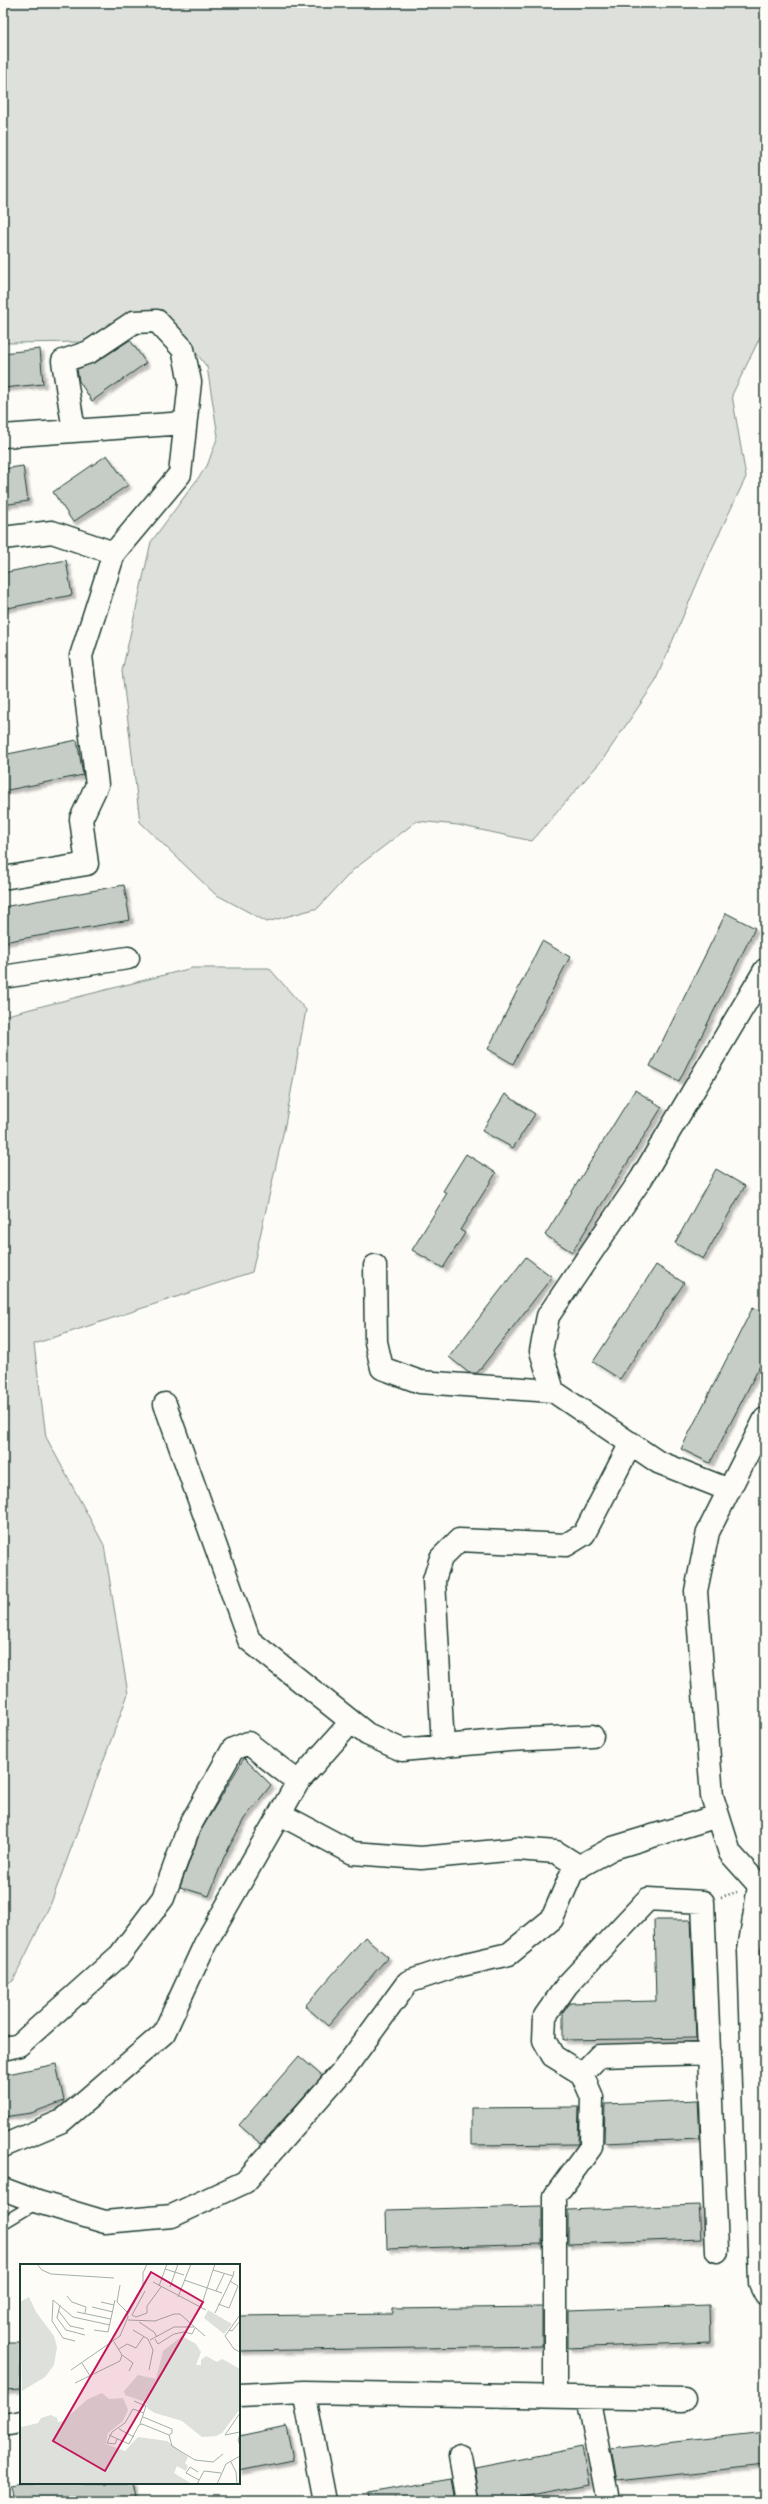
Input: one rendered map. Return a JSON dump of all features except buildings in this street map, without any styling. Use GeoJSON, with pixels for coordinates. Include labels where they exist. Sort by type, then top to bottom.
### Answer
{"type":"FeatureCollection","features":[{"type":"Feature","properties":{"kind":"street"},"geometry":{"type":"LineString","coordinates":[[3,878],[87,864],[81,819],[97,785],[81,656],[114,553],[180,474],[190,382],[183,349],[157,321],[134,322],[89,352],[63,361],[74,431]]}},
{"type":"Feature","properties":{"kind":"street"},"geometry":{"type":"LineString","coordinates":[[3,436],[185,423]]}},
{"type":"Feature","properties":{"kind":"street"},"geometry":{"type":"LineString","coordinates":[[3,538],[52,532],[114,553]]}},
{"type":"Feature","properties":{"kind":"street"},"geometry":{"type":"LineString","coordinates":[[3,977],[128,958]]}},
{"type":"Feature","properties":{"kind":"street"},"geometry":{"type":"LineString","coordinates":[[553,1391],[541,1352],[548,1316],[641,1178],[765,970]]}},
{"type":"Feature","properties":{"kind":"street"},"geometry":{"type":"LineString","coordinates":[[375,1266],[376,1342],[382,1368],[420,1382],[553,1391],[658,1462],[729,1490]]}},
{"type":"Feature","properties":{"kind":"street"},"geometry":{"type":"LineString","coordinates":[[165,1404],[249,1640],[367,1734],[402,1750],[508,1740],[592,1736]]}},
{"type":"Feature","properties":{"kind":"street"},"geometry":{"type":"LineString","coordinates":[[765,1419],[708,1532],[696,1592],[712,1796],[730,1853],[762,1889],[749,1950],[760,2124],[760,2284],[765,2293]]}},
{"type":"Feature","properties":{"kind":"street"},"geometry":{"type":"LineString","coordinates":[[443,1746],[434,1580],[441,1558],[459,1540],[566,1545],[584,1534],[631,1443]]}},
{"type":"Feature","properties":{"kind":"street"},"geometry":{"type":"LineString","coordinates":[[3,2146],[62,2121],[164,2034],[205,1944],[298,1782],[343,1731]]}},
{"type":"Feature","properties":{"kind":"street"},"geometry":{"type":"LineString","coordinates":[[3,2049],[19,2045],[120,1955],[163,1898],[189,1827],[233,1749],[248,1743],[298,1782]]}},
{"type":"Feature","properties":{"kind":"street"},"geometry":{"type":"LineString","coordinates":[[280,1814],[353,1854],[421,1858],[517,1849],[556,1852],[580,1866]]}},
{"type":"Feature","properties":{"kind":"street"},"geometry":{"type":"LineString","coordinates":[[3,2189],[38,2202],[105,2222],[172,2216],[245,2182],[345,2068],[408,1982],[453,1967],[508,1954],[552,1919],[573,1870],[613,1848],[718,1816]]}},
{"type":"Feature","properties":{"kind":"street"},"geometry":{"type":"LineString","coordinates":[[555,2396],[555,2196],[590,2147],[592,2097],[582,2074],[553,2056],[544,2040],[545,2016],[567,1986],[648,1899],[703,1902],[717,2251]]}},
{"type":"Feature","properties":{"kind":"street"},"geometry":{"type":"LineString","coordinates":[[582,2074],[599,2056],[710,2053]]}},
{"type":"Feature","properties":{"kind":"street"},"geometry":{"type":"LineString","coordinates":[[304,2392],[325,2501]]}},
{"type":"Feature","properties":{"kind":"street"},"geometry":{"type":"LineString","coordinates":[[240,2395],[304,2392],[684,2399]]}},
{"type":"Feature","properties":{"kind":"street"},"geometry":{"type":"LineString","coordinates":[[588,2397],[608,2501]]}},
{"type":"Feature","properties":{"kind":"street"},"geometry":{"type":"LineString","coordinates":[[3,2425],[20,2422]]}},
{"type":"Feature","properties":{"kind":"street"},"geometry":{"type":"LineString","coordinates":[[460,2456],[468,2501]]}},
{"type":"Feature","properties":{"kind":"lane"},"geometry":{"type":"LineString","coordinates":[[3,2223],[38,2202]]}},
{"type":"Feature","properties":{"kind":"path"},"geometry":{"type":"LineString","coordinates":[[703,1902],[762,1889]]}},
{"type":"Feature","properties":{"kind":"shaded area"},"geometry":{"type":"Polygon","coordinates":[[[3,3],[765,3],[765,327],[732,395],[746,477],[711,551],[654,684],[603,759],[532,841],[458,825],[417,821],[353,870],[318,908],[267,922],[215,894],[140,822],[122,671],[151,542],[207,466],[218,436],[207,367],[163,310],[128,314],[88,342],[3,343],[3,3]]]}},
{"type":"Feature","properties":{"kind":"shaded area"},"geometry":{"type":"Polygon","coordinates":[[[192,968],[269,968],[306,1010],[285,1125],[252,1272],[34,1344],[46,1437],[104,1545],[128,1694],[51,1903],[13,1981],[3,1984],[3,1016],[192,968]]]}}]}
